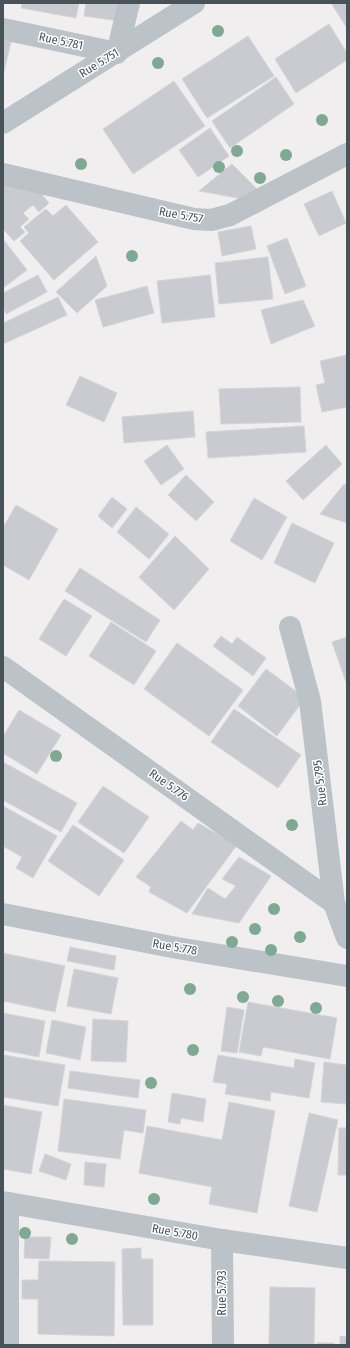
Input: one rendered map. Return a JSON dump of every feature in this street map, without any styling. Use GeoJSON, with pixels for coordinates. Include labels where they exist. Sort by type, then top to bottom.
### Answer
{"type":"FeatureCollection","features":[{"type":"Feature","properties":{"kind":"street"},"geometry":{"type":"LineString","coordinates":[[117,52],[129,3]]}},
{"type":"Feature","properties":{"kind":"street","name":"Rue 5.751"},"geometry":{"type":"LineString","coordinates":[[3,123],[194,3]]}},
{"type":"Feature","properties":{"kind":"street","name":"Rue 5.781"},"geometry":{"type":"LineString","coordinates":[[3,29],[117,52]]}},
{"type":"Feature","properties":{"kind":"street","name":"Rue 5.757"},"geometry":{"type":"LineString","coordinates":[[3,174],[194,219],[211,220],[230,215],[347,154]]}},
{"type":"Feature","properties":{"kind":"street","name":"Rue 5.795"},"geometry":{"type":"LineString","coordinates":[[290,628],[310,701],[334,903],[347,938]]}},
{"type":"Feature","properties":{"kind":"street","name":"Rue 5.776"},"geometry":{"type":"LineString","coordinates":[[3,667],[334,903]]}},
{"type":"Feature","properties":{"kind":"street","name":"Rue 5.778"},"geometry":{"type":"LineString","coordinates":[[3,914],[177,948],[347,976]]}},
{"type":"Feature","properties":{"kind":"street"},"geometry":{"type":"LineString","coordinates":[[5,1203],[8,1345]]}},
{"type":"Feature","properties":{"kind":"street","name":"Rue 5.780"},"geometry":{"type":"LineString","coordinates":[[5,1203],[222,1240],[347,1258]]}},
{"type":"Feature","properties":{"kind":"street","name":"Rue 5.793"},"geometry":{"type":"LineString","coordinates":[[222,1240],[223,1345]]}},
{"type":"Feature","properties":{"kind":"building"},"geometry":{"type":"Polygon","coordinates":[[[22,3],[79,3],[76,18],[21,8],[22,3]]]}},
{"type":"Feature","properties":{"kind":"building"},"geometry":{"type":"Polygon","coordinates":[[[86,3],[129,3],[127,22],[84,16],[86,3]]]}},
{"type":"Feature","properties":{"kind":"building"},"geometry":{"type":"Polygon","coordinates":[[[331,3],[347,3],[347,28],[331,3]]]}},
{"type":"Feature","properties":{"kind":"building"},"geometry":{"type":"Polygon","coordinates":[[[329,24],[347,53],[347,60],[296,93],[275,59],[329,24]]]}},
{"type":"Feature","properties":{"kind":"building"},"geometry":{"type":"Polygon","coordinates":[[[248,36],[274,76],[207,118],[182,79],[248,36]]]}},
{"type":"Feature","properties":{"kind":"building"},"geometry":{"type":"Polygon","coordinates":[[[3,40],[11,42],[3,75],[3,40]]]}},
{"type":"Feature","properties":{"kind":"building"},"geometry":{"type":"Polygon","coordinates":[[[276,77],[294,104],[230,148],[212,121],[276,77]]]}},
{"type":"Feature","properties":{"kind":"building"},"geometry":{"type":"Polygon","coordinates":[[[174,81],[205,126],[133,174],[103,129],[174,81]]]}},
{"type":"Feature","properties":{"kind":"building"},"geometry":{"type":"Polygon","coordinates":[[[210,128],[229,156],[198,177],[179,150],[210,128]]]}},
{"type":"Feature","properties":{"kind":"building"},"geometry":{"type":"Polygon","coordinates":[[[232,164],[261,193],[249,200],[199,191],[232,164]]]}},
{"type":"Feature","properties":{"kind":"building"},"geometry":{"type":"Polygon","coordinates":[[[3,185],[38,190],[49,203],[39,212],[33,205],[23,213],[29,219],[20,227],[25,232],[14,241],[3,229],[3,185]]]}},
{"type":"Feature","properties":{"kind":"building"},"geometry":{"type":"Polygon","coordinates":[[[332,191],[346,223],[319,236],[304,204],[332,191]]]}},
{"type":"Feature","properties":{"kind":"building"},"geometry":{"type":"Polygon","coordinates":[[[66,205],[98,242],[54,280],[20,241],[29,233],[24,227],[46,209],[53,216],[66,205]]]}},
{"type":"Feature","properties":{"kind":"building"},"geometry":{"type":"Polygon","coordinates":[[[251,226],[256,249],[222,256],[218,232],[251,226]]]}},
{"type":"Feature","properties":{"kind":"building"},"geometry":{"type":"Polygon","coordinates":[[[287,238],[306,286],[285,294],[267,246],[287,238]]]}},
{"type":"Feature","properties":{"kind":"building"},"geometry":{"type":"Polygon","coordinates":[[[3,239],[27,270],[3,288],[3,239]]]}},
{"type":"Feature","properties":{"kind":"building"},"geometry":{"type":"Polygon","coordinates":[[[96,256],[107,286],[77,313],[56,292],[96,256]]]}},
{"type":"Feature","properties":{"kind":"building"},"geometry":{"type":"Polygon","coordinates":[[[268,257],[273,299],[219,304],[215,263],[268,257]]]}},
{"type":"Feature","properties":{"kind":"building"},"geometry":{"type":"Polygon","coordinates":[[[38,275],[47,292],[6,314],[3,307],[3,293],[38,275]]]}},
{"type":"Feature","properties":{"kind":"building"},"geometry":{"type":"Polygon","coordinates":[[[210,275],[215,317],[162,323],[157,281],[210,275]]]}},
{"type":"Feature","properties":{"kind":"building"},"geometry":{"type":"Polygon","coordinates":[[[147,286],[154,313],[103,327],[95,300],[147,286]]]}},
{"type":"Feature","properties":{"kind":"building"},"geometry":{"type":"Polygon","coordinates":[[[58,297],[67,315],[3,344],[3,323],[58,297]]]}},
{"type":"Feature","properties":{"kind":"building"},"geometry":{"type":"Polygon","coordinates":[[[303,300],[315,326],[271,344],[261,310],[303,300]]]}},
{"type":"Feature","properties":{"kind":"building"},"geometry":{"type":"Polygon","coordinates":[[[347,355],[347,407],[322,412],[316,385],[325,383],[320,361],[347,355]]]}},
{"type":"Feature","properties":{"kind":"building"},"geometry":{"type":"Polygon","coordinates":[[[80,376],[117,393],[104,422],[66,405],[80,376]]]}},
{"type":"Feature","properties":{"kind":"building"},"geometry":{"type":"Polygon","coordinates":[[[300,387],[301,422],[221,424],[219,389],[300,387]]]}},
{"type":"Feature","properties":{"kind":"building"},"geometry":{"type":"Polygon","coordinates":[[[193,411],[195,437],[124,443],[122,417],[193,411]]]}},
{"type":"Feature","properties":{"kind":"building"},"geometry":{"type":"Polygon","coordinates":[[[304,426],[306,452],[208,458],[206,432],[304,426]]]}},
{"type":"Feature","properties":{"kind":"building"},"geometry":{"type":"Polygon","coordinates":[[[167,445],[184,469],[161,485],[144,461],[167,445]]]}},
{"type":"Feature","properties":{"kind":"building"},"geometry":{"type":"Polygon","coordinates":[[[326,445],[342,464],[303,500],[286,481],[326,445]]]}},
{"type":"Feature","properties":{"kind":"building"},"geometry":{"type":"Polygon","coordinates":[[[186,475],[214,502],[196,521],[168,495],[186,475]]]}},
{"type":"Feature","properties":{"kind":"building"},"geometry":{"type":"Polygon","coordinates":[[[344,484],[347,485],[347,523],[320,514],[344,484]]]}},
{"type":"Feature","properties":{"kind":"building"},"geometry":{"type":"Polygon","coordinates":[[[112,497],[127,509],[112,528],[98,516],[112,497]]]}},
{"type":"Feature","properties":{"kind":"building"},"geometry":{"type":"Polygon","coordinates":[[[254,498],[287,517],[262,560],[230,541],[254,498]]]}},
{"type":"Feature","properties":{"kind":"building"},"geometry":{"type":"Polygon","coordinates":[[[16,505],[58,529],[29,580],[3,565],[3,528],[16,505]]]}},
{"type":"Feature","properties":{"kind":"building"},"geometry":{"type":"Polygon","coordinates":[[[136,507],[169,534],[149,559],[117,532],[136,507]]]}},
{"type":"Feature","properties":{"kind":"building"},"geometry":{"type":"Polygon","coordinates":[[[292,523],[334,543],[315,583],[274,563],[292,523]]]}},
{"type":"Feature","properties":{"kind":"building"},"geometry":{"type":"Polygon","coordinates":[[[175,536],[209,569],[174,610],[139,577],[175,536]]]}},
{"type":"Feature","properties":{"kind":"building"},"geometry":{"type":"Polygon","coordinates":[[[80,568],[160,620],[146,642],[65,591],[80,568]]]}},
{"type":"Feature","properties":{"kind":"building"},"geometry":{"type":"Polygon","coordinates":[[[64,599],[92,616],[66,656],[39,639],[64,599]]]}},
{"type":"Feature","properties":{"kind":"building"},"geometry":{"type":"Polygon","coordinates":[[[111,622],[156,651],[134,685],[89,656],[111,622]]]}},
{"type":"Feature","properties":{"kind":"building"},"geometry":{"type":"Polygon","coordinates":[[[221,636],[232,644],[237,637],[266,658],[253,676],[213,646],[221,636]]]}},
{"type":"Feature","properties":{"kind":"building"},"geometry":{"type":"Polygon","coordinates":[[[347,637],[347,682],[346,682],[332,642],[347,637]]]}},
{"type":"Feature","properties":{"kind":"building"},"geometry":{"type":"Polygon","coordinates":[[[177,643],[243,690],[209,736],[144,689],[177,643]]]}},
{"type":"Feature","properties":{"kind":"building"},"geometry":{"type":"Polygon","coordinates":[[[266,669],[305,698],[277,736],[238,706],[266,669]]]}},
{"type":"Feature","properties":{"kind":"building"},"geometry":{"type":"Polygon","coordinates":[[[234,709],[301,755],[278,788],[211,742],[234,709]]]}},
{"type":"Feature","properties":{"kind":"building"},"geometry":{"type":"Polygon","coordinates":[[[19,710],[61,735],[37,774],[3,753],[3,737],[19,710]]]}},
{"type":"Feature","properties":{"kind":"building"},"geometry":{"type":"Polygon","coordinates":[[[3,762],[77,803],[61,832],[3,800],[3,762]]]}},
{"type":"Feature","properties":{"kind":"building"},"geometry":{"type":"Polygon","coordinates":[[[103,786],[149,817],[124,853],[78,822],[103,786]]]}},
{"type":"Feature","properties":{"kind":"building"},"geometry":{"type":"Polygon","coordinates":[[[3,806],[57,836],[33,878],[16,868],[22,857],[3,846],[3,806]]]}},
{"type":"Feature","properties":{"kind":"building"},"geometry":{"type":"Polygon","coordinates":[[[181,821],[193,830],[198,823],[237,845],[187,913],[149,892],[151,887],[136,877],[181,821]]]}},
{"type":"Feature","properties":{"kind":"building"},"geometry":{"type":"Polygon","coordinates":[[[73,825],[124,860],[99,896],[48,861],[73,825]]]}},
{"type":"Feature","properties":{"kind":"building"},"geometry":{"type":"Polygon","coordinates":[[[239,857],[271,876],[239,923],[192,914],[208,888],[225,899],[236,886],[222,879],[239,857]]]}},
{"type":"Feature","properties":{"kind":"building"},"geometry":{"type":"Polygon","coordinates":[[[70,947],[116,956],[114,970],[67,961],[70,947]]]}},
{"type":"Feature","properties":{"kind":"building"},"geometry":{"type":"Polygon","coordinates":[[[3,953],[65,966],[55,1012],[3,1001],[3,953]]]}},
{"type":"Feature","properties":{"kind":"building"},"geometry":{"type":"Polygon","coordinates":[[[74,969],[118,978],[111,1014],[67,1006],[74,969]]]}},
{"type":"Feature","properties":{"kind":"building"},"geometry":{"type":"Polygon","coordinates":[[[248,1002],[337,1018],[330,1059],[263,1047],[261,1056],[239,1052],[248,1002]]]}},
{"type":"Feature","properties":{"kind":"building"},"geometry":{"type":"Polygon","coordinates":[[[227,1007],[244,1010],[237,1053],[221,1051],[227,1007]]]}},
{"type":"Feature","properties":{"kind":"building"},"geometry":{"type":"Polygon","coordinates":[[[3,1013],[45,1021],[39,1057],[3,1050],[3,1013]]]}},
{"type":"Feature","properties":{"kind":"building"},"geometry":{"type":"Polygon","coordinates":[[[93,1019],[128,1021],[126,1062],[91,1061],[93,1019]]]}},
{"type":"Feature","properties":{"kind":"building"},"geometry":{"type":"Polygon","coordinates":[[[52,1020],[86,1027],[80,1060],[46,1053],[52,1020]]]}},
{"type":"Feature","properties":{"kind":"building"},"geometry":{"type":"Polygon","coordinates":[[[3,1055],[65,1065],[58,1106],[3,1097],[3,1055]]]}},
{"type":"Feature","properties":{"kind":"building"},"geometry":{"type":"Polygon","coordinates":[[[218,1055],[294,1068],[295,1059],[315,1063],[309,1098],[271,1092],[270,1101],[225,1094],[227,1084],[213,1082],[218,1055]]]}},
{"type":"Feature","properties":{"kind":"building"},"geometry":{"type":"Polygon","coordinates":[[[324,1062],[347,1065],[347,1104],[321,1102],[324,1062]]]}},
{"type":"Feature","properties":{"kind":"building"},"geometry":{"type":"Polygon","coordinates":[[[70,1071],[140,1080],[138,1098],[68,1088],[70,1071]]]}},
{"type":"Feature","properties":{"kind":"building"},"geometry":{"type":"Polygon","coordinates":[[[172,1093],[206,1099],[203,1122],[181,1118],[180,1124],[168,1122],[172,1093]]]}},
{"type":"Feature","properties":{"kind":"building"},"geometry":{"type":"Polygon","coordinates":[[[64,1099],[146,1110],[143,1133],[124,1130],[120,1159],[58,1151],[64,1099]]]}},
{"type":"Feature","properties":{"kind":"building"},"geometry":{"type":"Polygon","coordinates":[[[229,1102],[275,1111],[257,1213],[209,1204],[212,1187],[139,1173],[147,1126],[222,1140],[229,1102]]]}},
{"type":"Feature","properties":{"kind":"building"},"geometry":{"type":"Polygon","coordinates":[[[3,1105],[42,1112],[31,1174],[3,1169],[3,1105]]]}},
{"type":"Feature","properties":{"kind":"building"},"geometry":{"type":"Polygon","coordinates":[[[309,1113],[338,1120],[317,1212],[289,1206],[309,1113]]]}},
{"type":"Feature","properties":{"kind":"building"},"geometry":{"type":"Polygon","coordinates":[[[339,1128],[347,1128],[347,1175],[338,1175],[339,1128]]]}},
{"type":"Feature","properties":{"kind":"building"},"geometry":{"type":"Polygon","coordinates":[[[45,1154],[71,1164],[66,1180],[39,1171],[45,1154]]]}},
{"type":"Feature","properties":{"kind":"building"},"geometry":{"type":"Polygon","coordinates":[[[85,1162],[106,1164],[104,1187],[84,1185],[85,1162]]]}},
{"type":"Feature","properties":{"kind":"building"},"geometry":{"type":"Polygon","coordinates":[[[25,1237],[51,1237],[49,1259],[24,1258],[25,1237]]]}},
{"type":"Feature","properties":{"kind":"building"},"geometry":{"type":"Polygon","coordinates":[[[141,1248],[141,1259],[153,1259],[153,1325],[123,1325],[122,1249],[141,1248]]]}},
{"type":"Feature","properties":{"kind":"building"},"geometry":{"type":"Polygon","coordinates":[[[39,1261],[115,1262],[114,1336],[38,1334],[38,1299],[22,1299],[22,1280],[38,1280],[39,1261]]]}},
{"type":"Feature","properties":{"kind":"building"},"geometry":{"type":"Polygon","coordinates":[[[270,1287],[315,1288],[314,1345],[269,1345],[270,1287]]]}},
{"type":"Feature","properties":{"kind":"building"},"geometry":{"type":"Polygon","coordinates":[[[340,1336],[347,1337],[347,1345],[340,1345],[340,1336]]]}},
{"type":"Feature","properties":{"kind":"building"},"geometry":{"type":"Polygon","coordinates":[[[317,1343],[334,1343],[334,1345],[317,1345],[317,1343]]]}}]}
